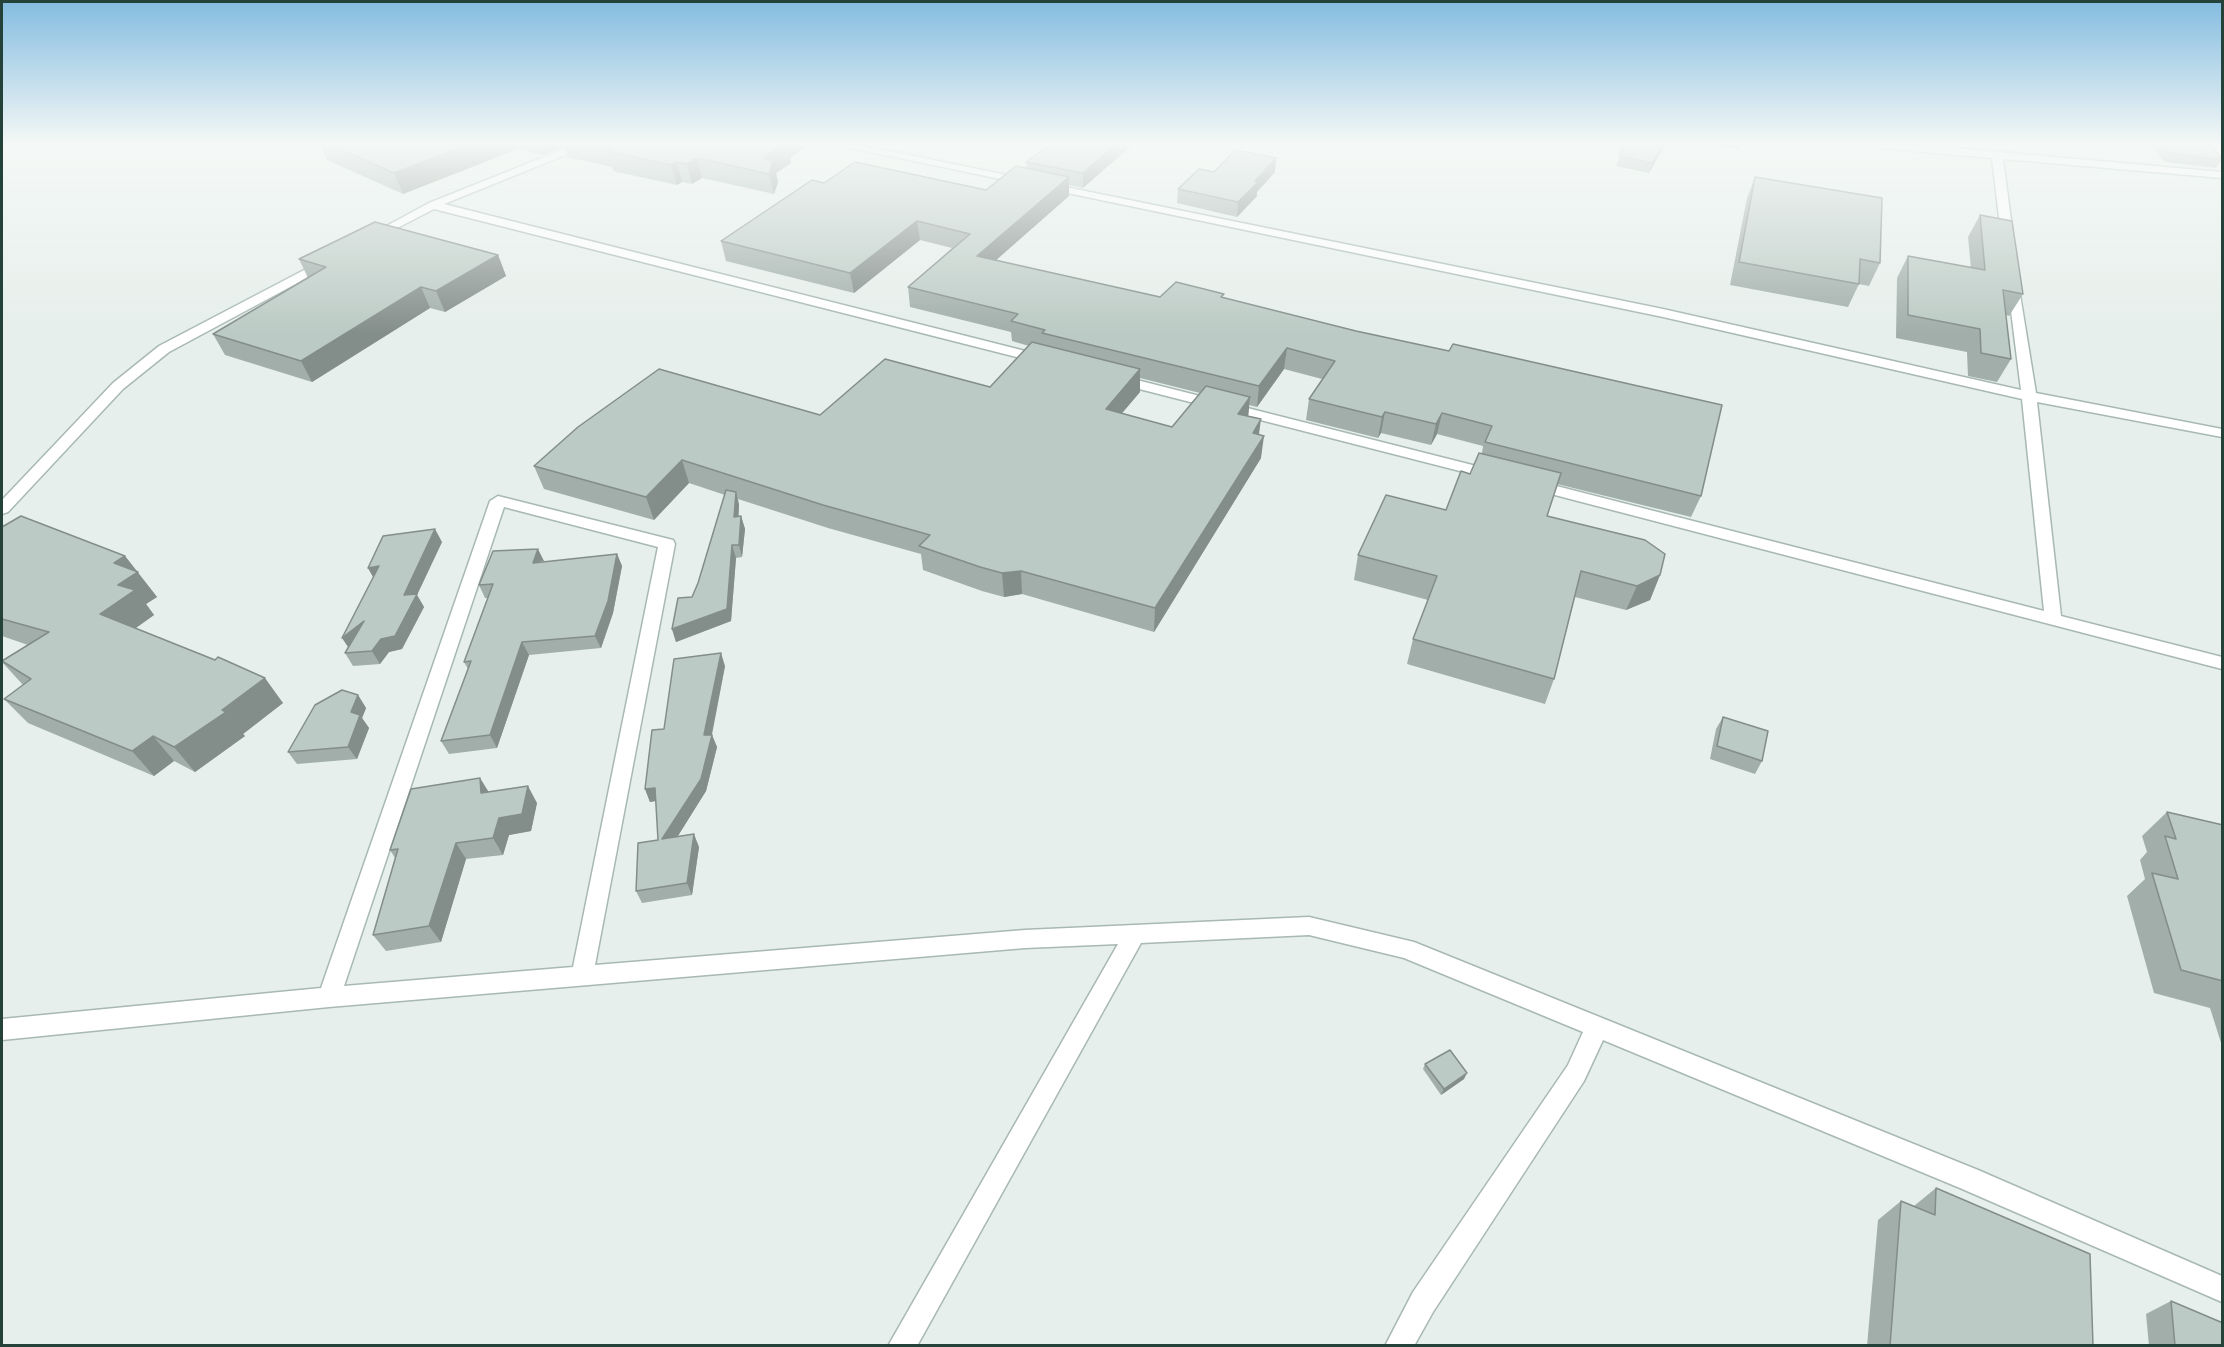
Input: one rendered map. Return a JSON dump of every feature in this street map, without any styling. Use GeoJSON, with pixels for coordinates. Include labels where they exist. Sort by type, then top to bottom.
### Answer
{"type":"FeatureCollection","features":[{"type":"Feature","properties":{"kind":"street"},"geometry":{"type":"LineString","coordinates":[[360,244],[428,208]]}},
{"type":"Feature","properties":{"kind":"street"},"geometry":{"type":"LineString","coordinates":[[444,208],[1058,364]]}},
{"type":"Feature","properties":{"kind":"street"},"geometry":{"type":"LineString","coordinates":[[1146,208],[1663,313],[2029,396],[2223,433]]}},
{"type":"Feature","properties":{"kind":"street"},"geometry":{"type":"LineString","coordinates":[[2004,208],[2029,396],[2053,617]]}},
{"type":"Feature","properties":{"kind":"street"},"geometry":{"type":"LineString","coordinates":[[2,509],[118,386],[164,350],[340,255]]}},
{"type":"Feature","properties":{"kind":"street"},"geometry":{"type":"LineString","coordinates":[[1104,376],[2053,617],[2223,663]]}},
{"type":"Feature","properties":{"kind":"street"},"geometry":{"type":"LineString","coordinates":[[329,997],[498,501],[667,544],[582,976]]}},
{"type":"Feature","properties":{"kind":"street"},"geometry":{"type":"LineString","coordinates":[[2,1030],[329,997],[582,976],[1136,932],[1308,926],[1406,949],[1969,1179],[2223,1289]]}},
{"type":"Feature","properties":{"kind":"street"},"geometry":{"type":"LineString","coordinates":[[902,1346],[1136,932]]}},
{"type":"Feature","properties":{"kind":"street"},"geometry":{"type":"LineString","coordinates":[[1399,1346],[1423,1302],[1576,1073],[1597,1028]]}},
{"type":"Feature","properties":{"kind":"building"},"geometry":{"type":"Polygon","coordinates":[[[770,208],[1033,208],[977,256],[1160,297],[1176,282],[1224,294],[1221,297],[1356,331],[1449,351],[1453,344],[1722,405],[1701,496],[1485,442],[1492,426],[1442,413],[1436,424],[1385,412],[1382,417],[1309,399],[1335,361],[1287,348],[1259,386],[1042,333],[1045,330],[1011,321],[1018,314],[908,287],[970,234],[917,221],[850,273],[721,241],[770,208]]]}},
{"type":"Feature","properties":{"kind":"building"},"geometry":{"type":"Polygon","coordinates":[[[1749,208],[1882,208],[1880,263],[1860,259],[1859,284],[1739,262],[1749,208]]]}},
{"type":"Feature","properties":{"kind":"building"},"geometry":{"type":"Polygon","coordinates":[[[1980,215],[2012,221],[2023,294],[2003,290],[2011,359],[1981,353],[1980,329],[1908,315],[1908,256],[1985,270],[1980,215]]]}},
{"type":"Feature","properties":{"kind":"building"},"geometry":{"type":"Polygon","coordinates":[[[375,222],[498,255],[436,291],[421,287],[301,361],[213,334],[326,267],[299,259],[375,222]]]}},
{"type":"Feature","properties":{"kind":"building"},"geometry":{"type":"Polygon","coordinates":[[[1032,342],[1140,369],[1106,409],[1172,427],[1206,386],[1250,397],[1238,414],[1261,419],[1253,433],[1264,436],[1155,608],[1021,571],[1002,573],[980,567],[919,546],[930,535],[823,505],[682,460],[646,497],[534,466],[578,427],[659,369],[820,415],[885,359],[990,387],[1032,342]]]}},
{"type":"Feature","properties":{"kind":"building"},"geometry":{"type":"Polygon","coordinates":[[[1479,453],[1561,473],[1547,516],[1645,540],[1665,554],[1660,575],[1637,586],[1581,571],[1554,679],[1413,639],[1437,576],[1358,555],[1386,495],[1446,510],[1461,471],[1470,474],[1479,453]]]}},
{"type":"Feature","properties":{"kind":"building"},"geometry":{"type":"Polygon","coordinates":[[[726,490],[736,492],[734,517],[741,516],[739,545],[732,545],[727,609],[672,629],[678,598],[692,597],[698,583],[726,490]]]}},
{"type":"Feature","properties":{"kind":"building"},"geometry":{"type":"Polygon","coordinates":[[[21,516],[125,556],[114,563],[138,572],[118,585],[135,590],[100,614],[215,660],[218,657],[265,678],[222,710],[226,712],[174,747],[153,736],[132,751],[4,699],[31,679],[2,661],[49,632],[2,619],[2,527],[21,516]]]}},
{"type":"Feature","properties":{"kind":"building"},"geometry":{"type":"Polygon","coordinates":[[[435,529],[404,595],[417,594],[395,636],[381,639],[372,651],[345,653],[364,621],[342,638],[379,566],[368,568],[383,536],[435,529]]]}},
{"type":"Feature","properties":{"kind":"building"},"geometry":{"type":"Polygon","coordinates":[[[538,549],[533,563],[617,554],[608,601],[595,636],[522,642],[490,735],[441,741],[471,661],[464,662],[493,584],[479,585],[493,551],[538,549]]]}},
{"type":"Feature","properties":{"kind":"building"},"geometry":{"type":"Polygon","coordinates":[[[721,653],[704,735],[712,735],[701,779],[662,839],[694,834],[687,883],[636,891],[638,843],[658,840],[655,788],[645,789],[652,730],[664,729],[674,659],[721,653]]]}},
{"type":"Feature","properties":{"kind":"building"},"geometry":{"type":"Polygon","coordinates":[[[342,690],[358,695],[351,712],[360,715],[348,747],[288,752],[315,705],[342,690]]]}},
{"type":"Feature","properties":{"kind":"building"},"geometry":{"type":"Polygon","coordinates":[[[1723,717],[1768,731],[1762,761],[1717,746],[1723,717]]]}},
{"type":"Feature","properties":{"kind":"building"},"geometry":{"type":"Polygon","coordinates":[[[480,778],[481,793],[528,786],[522,814],[499,818],[493,838],[456,843],[429,926],[373,935],[398,849],[390,850],[411,789],[480,778]]]}},
{"type":"Feature","properties":{"kind":"building"},"geometry":{"type":"Polygon","coordinates":[[[2167,812],[2223,825],[2223,981],[2181,970],[2152,873],[2178,879],[2165,836],[2176,839],[2167,812]]]}},
{"type":"Feature","properties":{"kind":"building"},"geometry":{"type":"Polygon","coordinates":[[[1450,1050],[1467,1073],[1444,1089],[1425,1064],[1450,1050]]]}},
{"type":"Feature","properties":{"kind":"building"},"geometry":{"type":"Polygon","coordinates":[[[1936,1188],[2090,1254],[2093,1346],[1890,1346],[1901,1201],[1935,1215],[1936,1188]]]}},
{"type":"Feature","properties":{"kind":"building"},"geometry":{"type":"Polygon","coordinates":[[[2171,1301],[2223,1323],[2223,1346],[2175,1346],[2171,1301]]]}}]}
